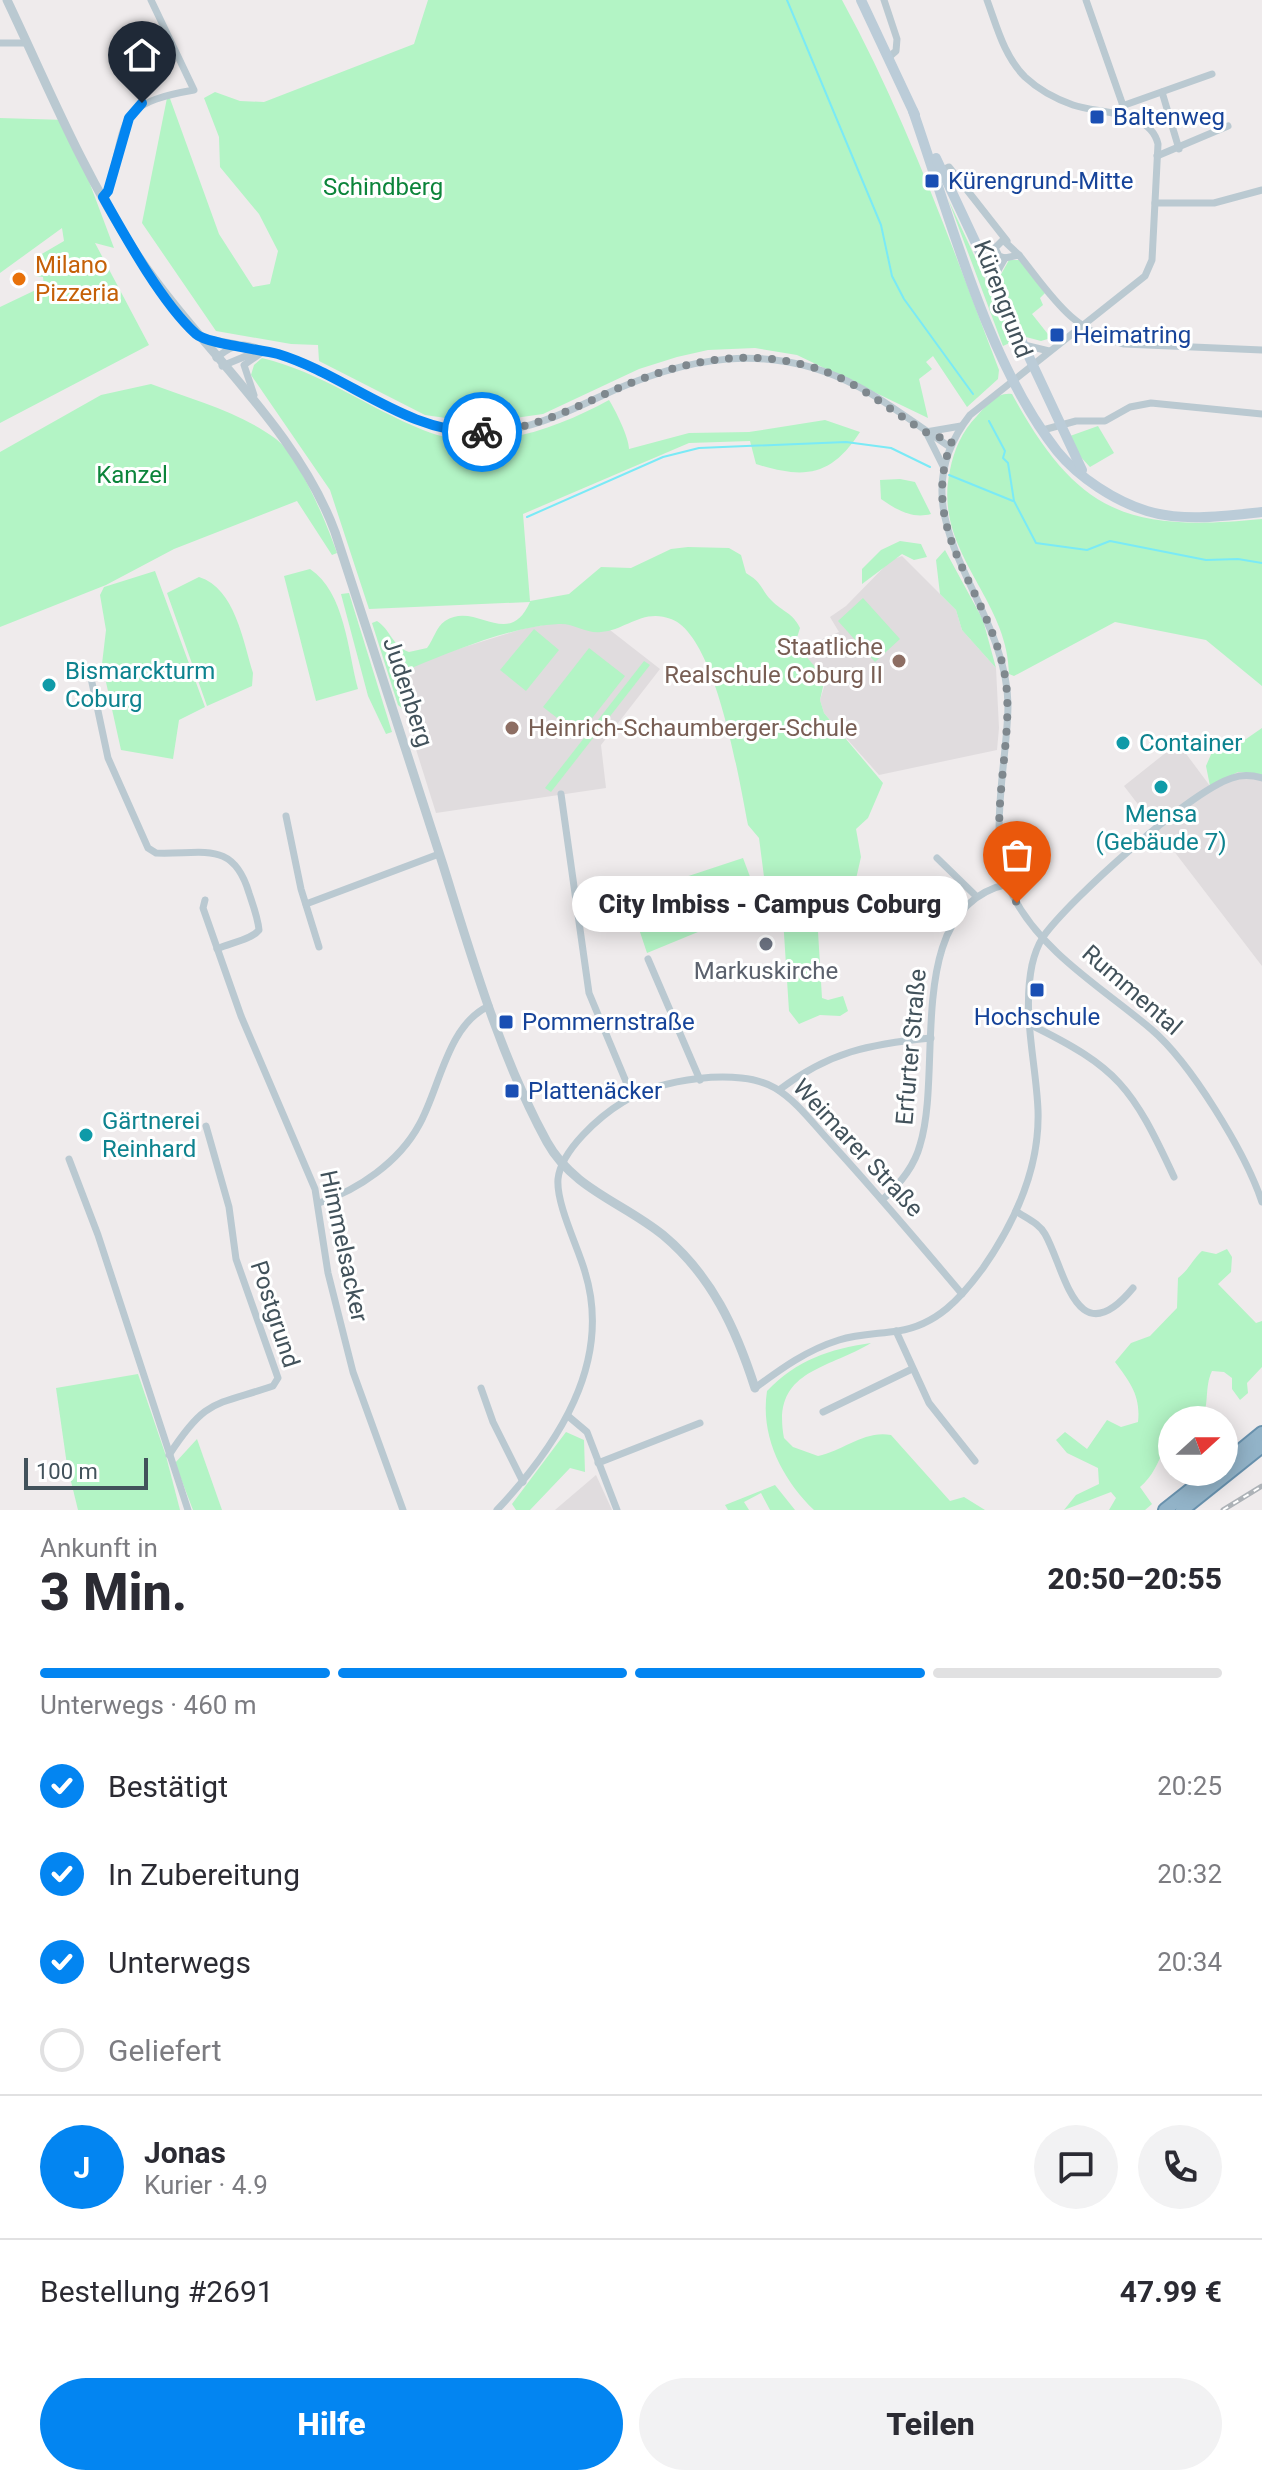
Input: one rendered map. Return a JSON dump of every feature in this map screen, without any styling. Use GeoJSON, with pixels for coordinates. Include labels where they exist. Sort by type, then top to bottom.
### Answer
{"type":"FeatureCollection","features":[{"type":"Feature","properties":{"kind":"highway"},"geometry":{"type":"LineString","coordinates":[[1238,1453],[1262,1433]]}},
{"type":"Feature","properties":{"kind":"highway"},"geometry":{"type":"LineString","coordinates":[[1182,1510],[1262,1446]]}},
{"type":"Feature","properties":{"kind":"highway"},"geometry":{"type":"LineString","coordinates":[[1165,1510],[1195,1486]]}},
{"type":"Feature","properties":{"kind":"main road","name":"Kürengrund"},"geometry":{"type":"LineString","coordinates":[[861,0],[889,57],[938,173],[990,325],[1013,378],[1058,452],[1091,481],[1125,503],[1166,516],[1262,512]]}},
{"type":"Feature","properties":{"kind":"main road","name":"Kürengrund"},"geometry":{"type":"LineString","coordinates":[[938,173],[1057,424],[1091,481]]}},
{"type":"Feature","properties":{"kind":"street","name":"Judenberg"},"geometry":{"type":"LineString","coordinates":[[7,0],[103,197],[134,251],[197,336],[311,476],[329,514],[489,1006],[521,1088],[562,1164],[606,1199],[662,1234],[705,1279],[733,1326],[755,1388]]}},
{"type":"Feature","properties":{"kind":"street"},"geometry":{"type":"LineString","coordinates":[[103,197],[108,191],[122,135],[134,110],[147,100],[194,90],[151,0]]}},
{"type":"Feature","properties":{"kind":"street","name":"Kürengrund"},"geometry":{"type":"LineString","coordinates":[[884,0],[897,39],[896,51],[889,57]]}},
{"type":"Feature","properties":{"kind":"street"},"geometry":{"type":"LineString","coordinates":[[937,858],[976,896],[1008,884],[1000,799],[1008,721],[1005,680],[991,625],[947,532],[940,498],[943,466],[961,426],[1013,378],[1145,276],[1152,260],[1157,156],[1153,131],[1127,117],[1065,102],[1027,79],[1009,56],[987,0]]}},
{"type":"Feature","properties":{"kind":"street"},"geometry":{"type":"LineString","coordinates":[[1086,0],[1127,117]]}},
{"type":"Feature","properties":{"kind":"street"},"geometry":{"type":"LineString","coordinates":[[0,43],[27,43]]}},
{"type":"Feature","properties":{"kind":"street"},"geometry":{"type":"LineString","coordinates":[[1122,106],[1212,74]]}},
{"type":"Feature","properties":{"kind":"street"},"geometry":{"type":"LineString","coordinates":[[1162,92],[1179,149]]}},
{"type":"Feature","properties":{"kind":"street"},"geometry":{"type":"LineString","coordinates":[[1157,156],[1228,126]]}},
{"type":"Feature","properties":{"kind":"street"},"geometry":{"type":"LineString","coordinates":[[938,173],[949,167],[1079,327],[1124,344],[1262,350]]}},
{"type":"Feature","properties":{"kind":"street"},"geometry":{"type":"LineString","coordinates":[[1155,203],[1214,203],[1262,190]]}},
{"type":"Feature","properties":{"kind":"street"},"geometry":{"type":"LineString","coordinates":[[1007,241],[995,245],[997,253],[1005,258],[1019,255]]}},
{"type":"Feature","properties":{"kind":"street"},"geometry":{"type":"LineString","coordinates":[[992,282],[1005,258]]}},
{"type":"Feature","properties":{"kind":"street"},"geometry":{"type":"LineString","coordinates":[[197,336],[217,343],[247,345],[295,360],[432,425],[463,432],[523,427],[572,410],[661,370],[702,361],[743,358],[798,363],[843,379],[881,400],[926,432],[951,444]]}},
{"type":"Feature","properties":{"kind":"street"},"geometry":{"type":"LineString","coordinates":[[1020,343],[1049,351]]}},
{"type":"Feature","properties":{"kind":"street"},"geometry":{"type":"LineString","coordinates":[[219,362],[230,348],[247,345]]}},
{"type":"Feature","properties":{"kind":"street"},"geometry":{"type":"LineString","coordinates":[[219,362],[264,351]]}},
{"type":"Feature","properties":{"kind":"street"},"geometry":{"type":"LineString","coordinates":[[264,351],[248,360],[244,370],[266,419]]}},
{"type":"Feature","properties":{"kind":"street"},"geometry":{"type":"LineString","coordinates":[[1043,430],[1057,424],[1105,421],[1130,407],[1151,403],[1262,414]]}},
{"type":"Feature","properties":{"kind":"street"},"geometry":{"type":"LineString","coordinates":[[926,432],[961,426]]}},
{"type":"Feature","properties":{"kind":"street"},"geometry":{"type":"LineString","coordinates":[[926,432],[943,466]]}},
{"type":"Feature","properties":{"kind":"street"},"geometry":{"type":"LineString","coordinates":[[91,678],[108,758],[148,848],[156,853],[219,854],[235,861],[245,877],[258,933],[217,949]]}},
{"type":"Feature","properties":{"kind":"street"},"geometry":{"type":"LineString","coordinates":[[755,1388],[797,1358],[828,1344],[853,1336],[896,1331],[934,1319],[962,1294],[998,1244],[1016,1211],[1031,1169],[1038,1129],[1029,1024],[1032,965],[1043,937],[1160,825],[1225,781],[1245,775],[1262,778]]}},
{"type":"Feature","properties":{"kind":"street"},"geometry":{"type":"LineString","coordinates":[[561,794],[589,993],[632,1096]]}},
{"type":"Feature","properties":{"kind":"street"},"geometry":{"type":"LineString","coordinates":[[286,816],[319,947]]}},
{"type":"Feature","properties":{"kind":"street"},"geometry":{"type":"LineString","coordinates":[[306,904],[439,854]]}},
{"type":"Feature","properties":{"kind":"street","name":"Rummental"},"geometry":{"type":"LineString","coordinates":[[1008,884],[1017,903],[1043,937],[1151,1029],[1176,1055],[1221,1123],[1262,1202]]}},
{"type":"Feature","properties":{"kind":"street","name":"Erfurter Straße"},"geometry":{"type":"LineString","coordinates":[[882,1200],[902,1180],[920,1147],[927,1112],[934,981],[943,942],[955,920],[976,896]]}},
{"type":"Feature","properties":{"kind":"street","name":"Himmelsacker"},"geometry":{"type":"LineString","coordinates":[[205,900],[203,908],[241,1016],[319,1203],[328,1273],[347,1348],[403,1510]]}},
{"type":"Feature","properties":{"kind":"street"},"geometry":{"type":"LineString","coordinates":[[648,959],[700,1080]]}},
{"type":"Feature","properties":{"kind":"street"},"geometry":{"type":"LineString","coordinates":[[319,1203],[368,1179],[401,1150],[421,1123],[467,1021],[489,1006]]}},
{"type":"Feature","properties":{"kind":"street"},"geometry":{"type":"LineString","coordinates":[[1029,1024],[1079,1048],[1114,1077],[1144,1114],[1174,1177]]}},
{"type":"Feature","properties":{"kind":"street"},"geometry":{"type":"LineString","coordinates":[[779,1090],[807,1069],[839,1054],[875,1045],[931,1038]]}},
{"type":"Feature","properties":{"kind":"street","name":"Weimarer Straße"},"geometry":{"type":"LineString","coordinates":[[562,1164],[602,1119],[632,1096],[665,1085],[752,1078],[779,1090],[882,1200],[962,1294]]}},
{"type":"Feature","properties":{"kind":"street","name":"Postgrund"},"geometry":{"type":"LineString","coordinates":[[169,1455],[185,1430],[202,1413],[226,1398],[273,1386],[278,1378],[236,1259],[229,1207],[206,1126]]}},
{"type":"Feature","properties":{"kind":"street"},"geometry":{"type":"LineString","coordinates":[[69,1159],[98,1235],[188,1510]]}},
{"type":"Feature","properties":{"kind":"street"},"geometry":{"type":"LineString","coordinates":[[497,1510],[523,1482],[568,1416],[589,1360],[593,1321],[587,1275],[559,1191],[562,1164]]}},
{"type":"Feature","properties":{"kind":"street"},"geometry":{"type":"LineString","coordinates":[[1016,1211],[1041,1229],[1062,1282],[1080,1307],[1092,1312],[1105,1311],[1133,1288]]}},
{"type":"Feature","properties":{"kind":"street"},"geometry":{"type":"LineString","coordinates":[[896,1331],[912,1369],[941,1421],[975,1461]]}},
{"type":"Feature","properties":{"kind":"street"},"geometry":{"type":"LineString","coordinates":[[823,1412],[912,1369]]}},
{"type":"Feature","properties":{"kind":"street"},"geometry":{"type":"LineString","coordinates":[[481,1388],[493,1422],[523,1482]]}},
{"type":"Feature","properties":{"kind":"street"},"geometry":{"type":"LineString","coordinates":[[568,1416],[584,1427],[617,1510]]}},
{"type":"Feature","properties":{"kind":"street"},"geometry":{"type":"LineString","coordinates":[[598,1463],[700,1423]]}},
{"type":"Feature","properties":{"kind":"shaded area","name":"Staatliche Realschule Coburg II"},"geometry":{"type":"Polygon","coordinates":[[[902,556],[956,610],[962,630],[996,668],[997,750],[879,775],[824,713],[820,700],[825,684],[795,644],[813,643],[839,632],[830,617],[846,606],[891,560],[902,556]]]}},
{"type":"Feature","properties":{"kind":"shaded area","name":"Heinrich-Schaumberger-Schule"},"geometry":{"type":"Polygon","coordinates":[[[592,616],[660,669],[601,745],[606,788],[436,813],[391,670],[522,629],[592,616]]]}},
{"type":"Feature","properties":{"kind":"shaded area"},"geometry":{"type":"Polygon","coordinates":[[[1178,743],[1210,786],[1238,772],[1262,775],[1262,966],[1124,786],[1178,743]]]}},
{"type":"Feature","properties":{"kind":"shaded area"},"geometry":{"type":"Polygon","coordinates":[[[596,1475],[612,1510],[555,1510],[596,1475]]]}},
{"type":"Feature","properties":{"kind":"green space","name":"Schindberg"},"geometry":{"type":"Polygon","coordinates":[[[428,0],[842,0],[887,90],[927,182],[999,370],[998,379],[967,407],[933,356],[926,362],[932,369],[919,379],[928,418],[797,355],[755,348],[708,350],[639,369],[543,414],[480,423],[425,415],[319,361],[318,345],[291,344],[216,331],[142,223],[168,93],[219,234],[253,287],[270,284],[278,251],[259,214],[220,167],[219,137],[204,98],[215,92],[240,101],[264,102],[414,44],[428,0]]]}},
{"type":"Feature","properties":{"kind":"green space"},"geometry":{"type":"Polygon","coordinates":[[[0,118],[66,120],[114,248],[95,243],[149,345],[0,423],[0,307],[44,286],[43,277],[36,276],[40,255],[64,241],[62,228],[0,273],[0,118]]]}},
{"type":"Feature","properties":{"kind":"green space"},"geometry":{"type":"Polygon","coordinates":[[[948,199],[1014,341],[1003,346],[948,199]]]}},
{"type":"Feature","properties":{"kind":"green space"},"geometry":{"type":"Polygon","coordinates":[[[1009,260],[1020,260],[1045,293],[1040,298],[1043,305],[1032,314],[1051,338],[1041,341],[1026,337],[999,278],[1009,260]]]}},
{"type":"Feature","properties":{"kind":"green space"},"geometry":{"type":"Polygon","coordinates":[[[262,358],[305,372],[423,430],[470,440],[519,436],[565,421],[609,400],[625,432],[629,449],[689,433],[749,432],[825,420],[860,432],[849,447],[827,466],[802,472],[756,464],[750,441],[689,443],[523,514],[530,601],[569,594],[601,567],[631,568],[671,549],[729,548],[741,555],[746,573],[797,623],[800,628],[795,644],[825,678],[820,700],[824,713],[883,783],[868,818],[856,829],[861,857],[851,897],[824,901],[817,915],[822,998],[828,1000],[843,996],[848,1011],[840,1016],[820,1015],[799,1024],[789,1011],[782,903],[776,895],[767,900],[759,838],[748,825],[723,711],[701,652],[687,631],[671,619],[652,616],[601,632],[559,624],[504,634],[414,667],[407,681],[410,702],[404,710],[398,705],[372,623],[377,621],[399,646],[409,652],[427,648],[442,624],[457,616],[512,623],[530,602],[369,609],[330,490],[251,375],[254,365],[262,358]]]}},
{"type":"Feature","properties":{"kind":"green space","name":"Kanzel"},"geometry":{"type":"Polygon","coordinates":[[[151,384],[232,414],[276,439],[303,476],[337,553],[332,555],[297,501],[174,549],[106,585],[0,627],[0,452],[101,395],[151,384]]]}},
{"type":"Feature","properties":{"kind":"green space"},"geometry":{"type":"Polygon","coordinates":[[[1012,394],[1036,435],[1060,466],[1085,490],[1112,507],[1142,517],[1176,522],[1262,519],[1262,686],[1206,640],[1115,622],[1014,676],[1009,674],[997,621],[960,550],[951,526],[947,499],[950,470],[963,434],[992,400],[1012,394]]]}},
{"type":"Feature","properties":{"kind":"green space"},"geometry":{"type":"Polygon","coordinates":[[[1098,426],[1114,453],[1090,467],[1077,453],[1070,436],[1098,426]]]}},
{"type":"Feature","properties":{"kind":"green space"},"geometry":{"type":"Polygon","coordinates":[[[880,480],[915,482],[931,514],[905,512],[881,499],[880,480]]]}},
{"type":"Feature","properties":{"kind":"green space"},"geometry":{"type":"Polygon","coordinates":[[[900,541],[921,544],[927,557],[914,560],[902,554],[862,584],[862,569],[881,550],[900,541]]]}},
{"type":"Feature","properties":{"kind":"green space"},"geometry":{"type":"Polygon","coordinates":[[[945,550],[983,620],[996,668],[962,630],[956,610],[940,594],[936,560],[945,550]]]}},
{"type":"Feature","properties":{"kind":"green space"},"geometry":{"type":"Polygon","coordinates":[[[310,569],[322,579],[338,607],[358,689],[316,701],[284,576],[310,569]]]}},
{"type":"Feature","properties":{"kind":"green space"},"geometry":{"type":"Polygon","coordinates":[[[155,571],[205,707],[179,720],[173,759],[121,750],[102,664],[106,630],[100,595],[104,587],[155,571]]]}},
{"type":"Feature","properties":{"kind":"green space"},"geometry":{"type":"Polygon","coordinates":[[[199,577],[221,592],[229,604],[241,631],[253,673],[252,686],[207,706],[167,593],[199,577]]]}},
{"type":"Feature","properties":{"kind":"green space"},"geometry":{"type":"Polygon","coordinates":[[[349,593],[392,732],[386,734],[368,696],[341,594],[349,593]]]}},
{"type":"Feature","properties":{"kind":"green space"},"geometry":{"type":"Polygon","coordinates":[[[863,598],[900,639],[875,662],[838,621],[863,598]]]}},
{"type":"Feature","properties":{"kind":"green space"},"geometry":{"type":"Polygon","coordinates":[[[534,629],[559,650],[526,691],[500,670],[534,629]]]}},
{"type":"Feature","properties":{"kind":"green space"},"geometry":{"type":"Polygon","coordinates":[[[589,648],[625,676],[579,735],[543,707],[589,648]]]}},
{"type":"Feature","properties":{"kind":"green space"},"geometry":{"type":"Polygon","coordinates":[[[644,661],[650,665],[551,792],[545,788],[644,661]]]}},
{"type":"Feature","properties":{"kind":"green space"},"geometry":{"type":"Polygon","coordinates":[[[1262,728],[1262,775],[1238,772],[1210,786],[1206,766],[1212,752],[1233,748],[1262,728]]]}},
{"type":"Feature","properties":{"kind":"green space"},"geometry":{"type":"Polygon","coordinates":[[[743,858],[761,906],[647,953],[628,896],[743,858]]]}},
{"type":"Feature","properties":{"kind":"green space"},"geometry":{"type":"Polygon","coordinates":[[[1227,1249],[1232,1257],[1231,1272],[1218,1284],[1256,1323],[1262,1321],[1262,1367],[1247,1383],[1248,1393],[1240,1400],[1232,1389],[1232,1378],[1224,1372],[1212,1371],[1205,1406],[1158,1406],[1158,1463],[1140,1487],[1152,1504],[1145,1510],[1109,1510],[1116,1498],[1111,1492],[1064,1510],[1076,1495],[1099,1484],[1098,1468],[1067,1453],[1056,1440],[1065,1432],[1087,1449],[1107,1420],[1121,1427],[1138,1422],[1136,1397],[1115,1362],[1131,1343],[1150,1336],[1177,1308],[1178,1278],[1199,1254],[1202,1251],[1216,1254],[1227,1249]]]}},
{"type":"Feature","properties":{"kind":"green space"},"geometry":{"type":"Polygon","coordinates":[[[871,1343],[806,1375],[794,1385],[786,1398],[782,1416],[784,1438],[793,1447],[818,1456],[872,1435],[891,1435],[950,1501],[964,1497],[985,1510],[814,1510],[792,1485],[770,1440],[767,1391],[790,1371],[814,1358],[871,1343]]]}},
{"type":"Feature","properties":{"kind":"green space"},"geometry":{"type":"Polygon","coordinates":[[[138,1374],[166,1456],[180,1510],[78,1510],[67,1465],[56,1388],[138,1374]]]}},
{"type":"Feature","properties":{"kind":"green space"},"geometry":{"type":"Polygon","coordinates":[[[566,1432],[584,1440],[585,1472],[570,1468],[530,1510],[516,1510],[512,1504],[566,1432]]]}},
{"type":"Feature","properties":{"kind":"green space"},"geometry":{"type":"Polygon","coordinates":[[[197,1439],[222,1510],[193,1510],[175,1463],[197,1439]]]}},
{"type":"Feature","properties":{"kind":"green space"},"geometry":{"type":"Polygon","coordinates":[[[775,1485],[795,1510],[770,1510],[761,1493],[744,1502],[749,1510],[728,1510],[725,1505],[775,1485]]]}},
{"type":"Feature","properties":{"kind":"waterway"},"geometry":{"type":"LineString","coordinates":[[787,0],[881,225],[892,276],[904,299],[973,394]]}},
{"type":"Feature","properties":{"kind":"waterway"},"geometry":{"type":"LineString","coordinates":[[989,421],[1005,451],[1003,458],[1008,463],[1014,501],[1036,543],[1087,550],[1110,541],[1206,560],[1238,559],[1262,563]]}},
{"type":"Feature","properties":{"kind":"waterway"},"geometry":{"type":"LineString","coordinates":[[527,517],[663,457],[699,448],[846,442],[891,448],[930,467]]}},
{"type":"Feature","properties":{"kind":"waterway"},"geometry":{"type":"LineString","coordinates":[[949,475],[1013,501]]}},
{"type":"Feature","properties":{"kind":"railway"},"geometry":{"type":"LineString","coordinates":[[1223,1510],[1262,1486]]}},
{"type":"Feature","properties":{"kind":"way so far"},"geometry":{"type":"LineString","coordinates":[[482,432],[505,431],[545,421],[634,381],[676,366],[726,358],[761,358],[798,363],[833,375],[881,400],[926,432],[952,441],[943,466],[942,515],[949,540],[991,625],[1001,659],[1008,699],[1008,721],[1000,799],[1001,839],[1008,884],[1017,903]]}},
{"type":"Feature","properties":{"kind":"place","name":"Baltenweg"},"geometry":{"type":"Point","coordinates":[1097,117]}},
{"type":"Feature","properties":{"kind":"place","name":"Kürengrund-Mitte"},"geometry":{"type":"Point","coordinates":[932,181]}},
{"type":"Feature","properties":{"kind":"place","name":"Milano Pizzeria"},"geometry":{"type":"Point","coordinates":[19,279]}},
{"type":"Feature","properties":{"kind":"place","name":"Heimatring"},"geometry":{"type":"Point","coordinates":[1057,335]}},
{"type":"Feature","properties":{"kind":"place","name":"Staatliche Realschule Coburg II"},"geometry":{"type":"Point","coordinates":[899,661]}},
{"type":"Feature","properties":{"kind":"place","name":"Bismarckturm Coburg"},"geometry":{"type":"Point","coordinates":[49,685]}},
{"type":"Feature","properties":{"kind":"place","name":"Heinrich-Schaumberger-Schule"},"geometry":{"type":"Point","coordinates":[512,728]}},
{"type":"Feature","properties":{"kind":"place","name":"Container"},"geometry":{"type":"Point","coordinates":[1123,743]}},
{"type":"Feature","properties":{"kind":"place","name":"Mensa (Gebäude 7)"},"geometry":{"type":"Point","coordinates":[1161,787]}},
{"type":"Feature","properties":{"kind":"place","name":"City Imbiss - Campus Coburg"},"geometry":{"type":"Point","coordinates":[1017,903]}},
{"type":"Feature","properties":{"kind":"place","name":"Markuskirche"},"geometry":{"type":"Point","coordinates":[766,944]}},
{"type":"Feature","properties":{"kind":"place","name":"Hochschule"},"geometry":{"type":"Point","coordinates":[1037,990]}},
{"type":"Feature","properties":{"kind":"place","name":"Pommernstraße"},"geometry":{"type":"Point","coordinates":[506,1022]}},
{"type":"Feature","properties":{"kind":"place","name":"Plattenäcker"},"geometry":{"type":"Point","coordinates":[512,1091]}},
{"type":"Feature","properties":{"kind":"place","name":"Gärtnerei Reinhard"},"geometry":{"type":"Point","coordinates":[86,1135]}},
{"type":"Feature","properties":{"kind":"route"},"geometry":{"type":"LineString","coordinates":[[142,103],[129,118],[108,191],[103,197],[134,251],[197,336],[217,343],[247,345],[295,360],[432,425],[463,432],[482,432]]}}]}
